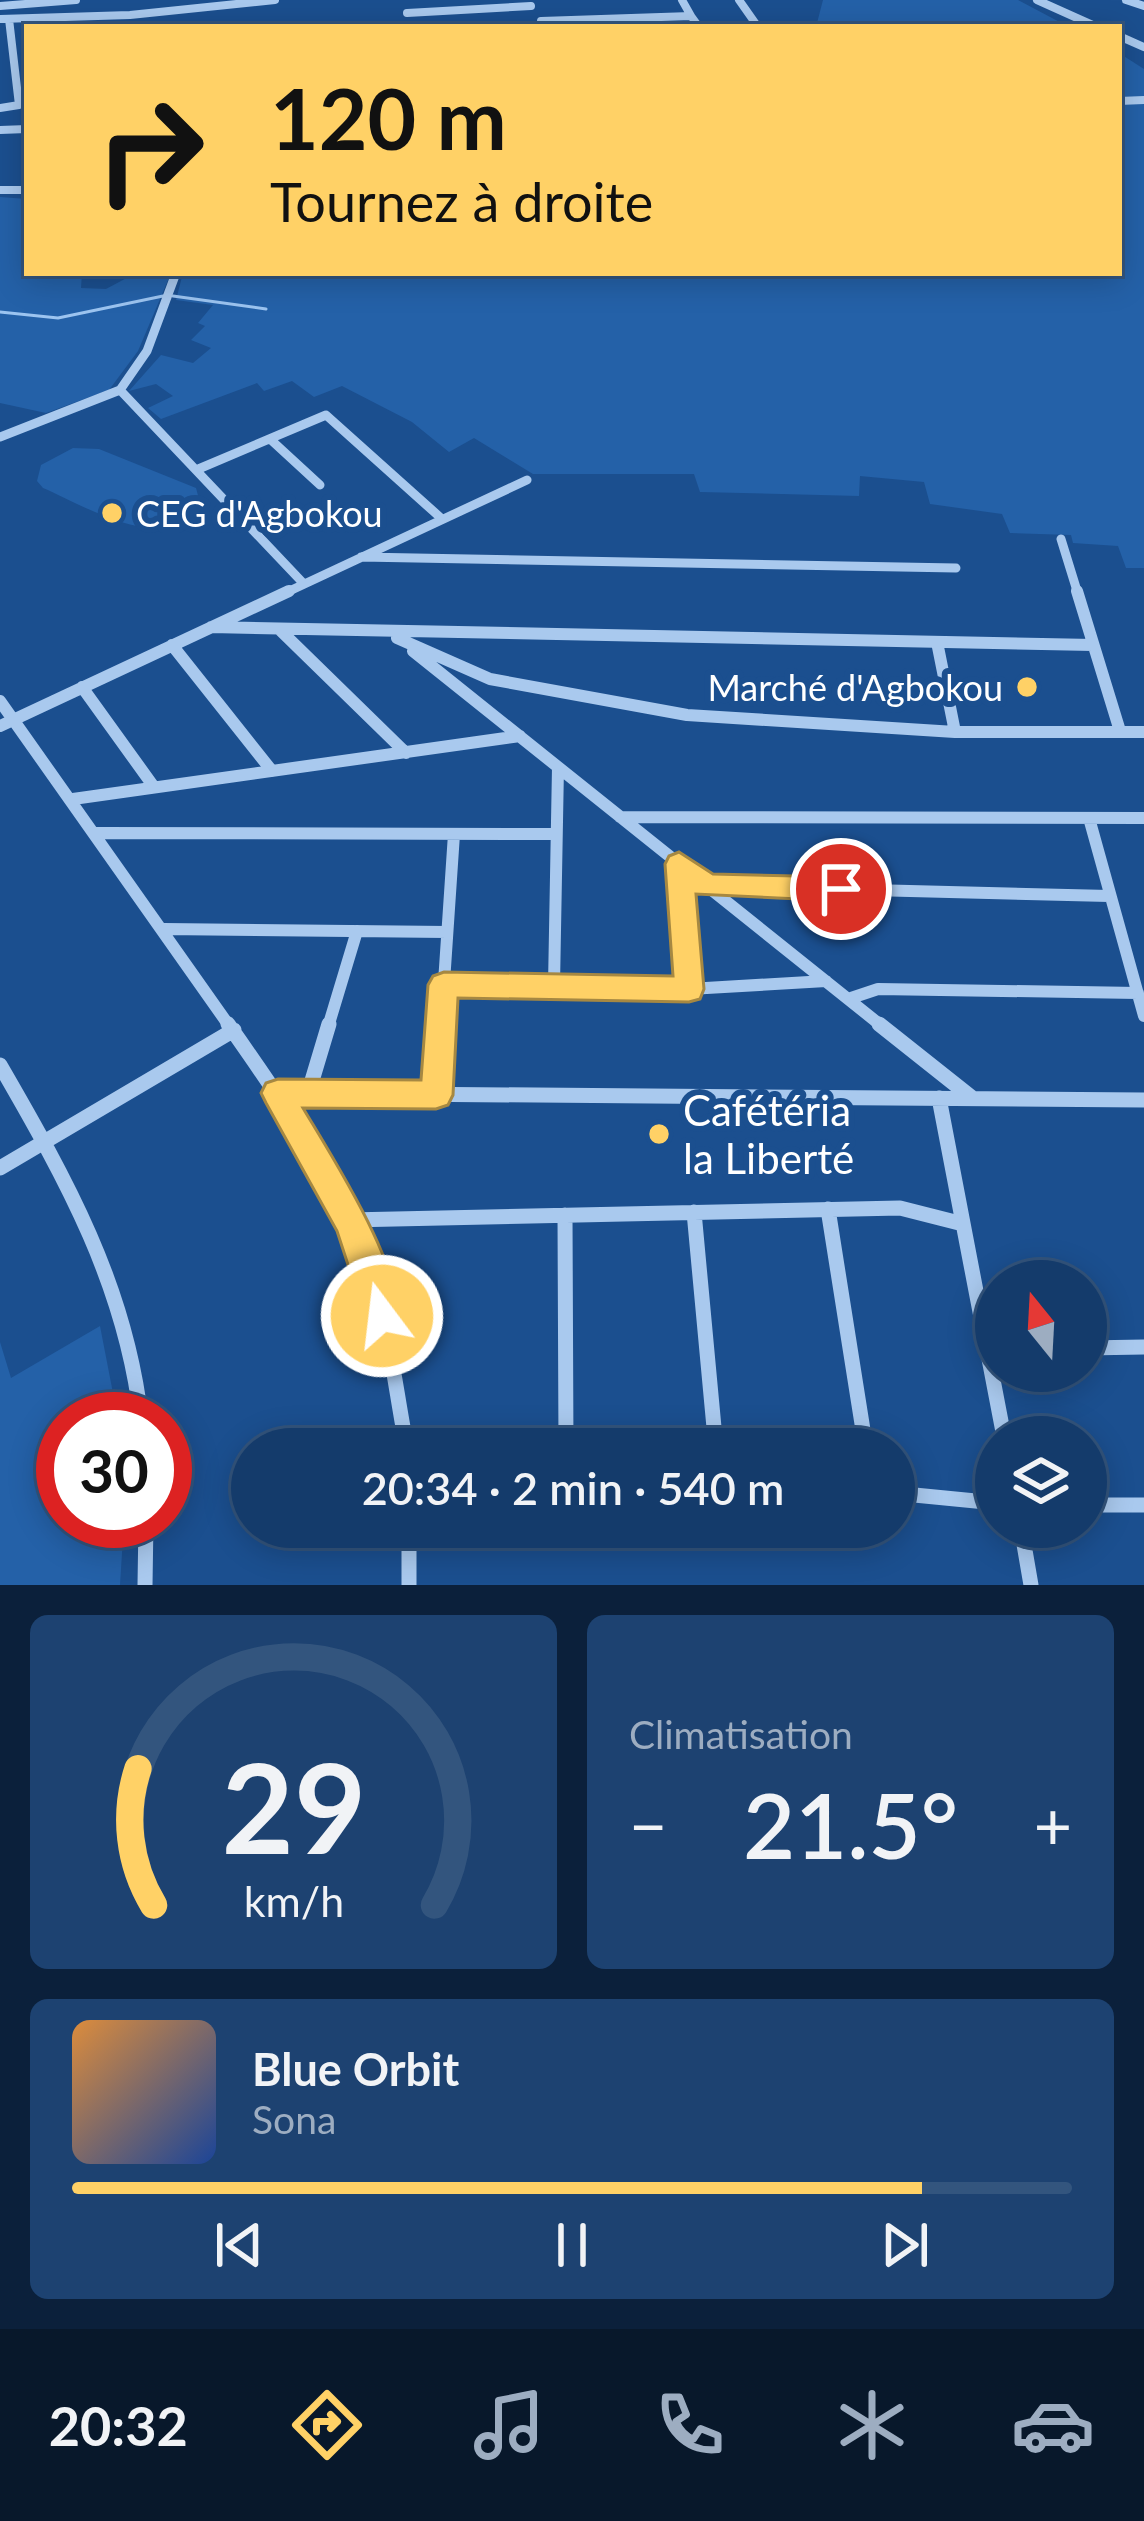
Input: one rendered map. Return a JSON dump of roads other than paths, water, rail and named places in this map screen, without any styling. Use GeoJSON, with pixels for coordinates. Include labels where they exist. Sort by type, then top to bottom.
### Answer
{"type":"FeatureCollection","features":[{"type":"Feature","properties":{"kind":"street"},"geometry":{"type":"LineString","coordinates":[[0,6],[76,0]]}},
{"type":"Feature","properties":{"kind":"street"},"geometry":{"type":"LineString","coordinates":[[0,108],[19,105],[4,19],[70,23],[194,4],[275,0]]}},
{"type":"Feature","properties":{"kind":"street"},"geometry":{"type":"LineString","coordinates":[[395,0],[413,24]]}},
{"type":"Feature","properties":{"kind":"street"},"geometry":{"type":"LineString","coordinates":[[683,0],[697,24]]}},
{"type":"Feature","properties":{"kind":"street"},"geometry":{"type":"LineString","coordinates":[[1037,0],[1090,24]]}},
{"type":"Feature","properties":{"kind":"street"},"geometry":{"type":"LineString","coordinates":[[1126,0],[1144,6]]}},
{"type":"Feature","properties":{"kind":"street"},"geometry":{"type":"LineString","coordinates":[[407,13],[529,3],[542,24],[691,16]]}},
{"type":"Feature","properties":{"kind":"street"},"geometry":{"type":"LineString","coordinates":[[130,15],[140,24]]}},
{"type":"Feature","properties":{"kind":"street"},"geometry":{"type":"LineString","coordinates":[[0,437],[120,390],[147,351],[175,276]]}},
{"type":"Feature","properties":{"kind":"street"},"geometry":{"type":"LineString","coordinates":[[120,390],[304,584]]}},
{"type":"Feature","properties":{"kind":"street"},"geometry":{"type":"LineString","coordinates":[[196,470],[326,415],[442,520]]}},
{"type":"Feature","properties":{"kind":"street"},"geometry":{"type":"LineString","coordinates":[[270,439],[320,485]]}},
{"type":"Feature","properties":{"kind":"street"},"geometry":{"type":"LineString","coordinates":[[7,722],[527,480]]}},
{"type":"Feature","properties":{"kind":"street"},"geometry":{"type":"LineString","coordinates":[[1060,539],[1120,731]]}},
{"type":"Feature","properties":{"kind":"street"},"geometry":{"type":"LineString","coordinates":[[361,557],[956,568]]}},
{"type":"Feature","properties":{"kind":"street"},"geometry":{"type":"LineString","coordinates":[[211,627],[1093,645]]}},
{"type":"Feature","properties":{"kind":"street"},"geometry":{"type":"LineString","coordinates":[[279,629],[406,753]]}},
{"type":"Feature","properties":{"kind":"street"},"geometry":{"type":"LineString","coordinates":[[393,634],[490,679],[687,715],[955,732],[1144,732]]}},
{"type":"Feature","properties":{"kind":"street"},"geometry":{"type":"LineString","coordinates":[[393,634],[970,1097]]}},
{"type":"Feature","properties":{"kind":"street"},"geometry":{"type":"LineString","coordinates":[[937,642],[955,732]]}},
{"type":"Feature","properties":{"kind":"street"},"geometry":{"type":"LineString","coordinates":[[172,645],[272,771]]}},
{"type":"Feature","properties":{"kind":"street"},"geometry":{"type":"LineString","coordinates":[[82,687],[154,787]]}},
{"type":"Feature","properties":{"kind":"street"},"geometry":{"type":"LineString","coordinates":[[0,701],[7,722],[74,799],[278,1093],[350,1220],[376,1292],[403,1428]]}},
{"type":"Feature","properties":{"kind":"street"},"geometry":{"type":"LineString","coordinates":[[74,799],[520,736]]}},
{"type":"Feature","properties":{"kind":"street"},"geometry":{"type":"LineString","coordinates":[[554,986],[558,767]]}},
{"type":"Feature","properties":{"kind":"street"},"geometry":{"type":"LineString","coordinates":[[620,817],[1144,818]]}},
{"type":"Feature","properties":{"kind":"street"},"geometry":{"type":"LineString","coordinates":[[1089,818],[1144,1016]]}},
{"type":"Feature","properties":{"kind":"street"},"geometry":{"type":"LineString","coordinates":[[97,833],[554,834]]}},
{"type":"Feature","properties":{"kind":"street"},"geometry":{"type":"LineString","coordinates":[[436,1095],[454,834]]}},
{"type":"Feature","properties":{"kind":"street"},"geometry":{"type":"LineString","coordinates":[[679,864],[689,989]]}},
{"type":"Feature","properties":{"kind":"street"},"geometry":{"type":"LineString","coordinates":[[706,886],[1109,896]]}},
{"type":"Feature","properties":{"kind":"street"},"geometry":{"type":"LineString","coordinates":[[164,929],[447,932]]}},
{"type":"Feature","properties":{"kind":"street"},"geometry":{"type":"LineString","coordinates":[[308,1094],[357,931]]}},
{"type":"Feature","properties":{"kind":"street"},"geometry":{"type":"LineString","coordinates":[[444,985],[689,989],[826,981]]}},
{"type":"Feature","properties":{"kind":"street"},"geometry":{"type":"LineString","coordinates":[[848,999],[878,989],[1138,994]]}},
{"type":"Feature","properties":{"kind":"street"},"geometry":{"type":"LineString","coordinates":[[0,1168],[234,1030]]}},
{"type":"Feature","properties":{"kind":"street"},"geometry":{"type":"LineString","coordinates":[[0,1065],[103,1251],[132,1339],[138,1392]]}},
{"type":"Feature","properties":{"kind":"street"},"geometry":{"type":"LineString","coordinates":[[278,1093],[1144,1100]]}},
{"type":"Feature","properties":{"kind":"street"},"geometry":{"type":"LineString","coordinates":[[939,1098],[975,1275]]}},
{"type":"Feature","properties":{"kind":"street"},"geometry":{"type":"LineString","coordinates":[[350,1220],[900,1208],[963,1224]]}},
{"type":"Feature","properties":{"kind":"street"},"geometry":{"type":"LineString","coordinates":[[828,1209],[863,1428]]}},
{"type":"Feature","properties":{"kind":"street"},"geometry":{"type":"LineString","coordinates":[[694,1212],[714,1428]]}},
{"type":"Feature","properties":{"kind":"street"},"geometry":{"type":"LineString","coordinates":[[565,1215],[566,1428]]}},
{"type":"Feature","properties":{"kind":"street"},"geometry":{"type":"LineString","coordinates":[[1107,1348],[1144,1347]]}},
{"type":"Feature","properties":{"kind":"street"},"geometry":{"type":"LineString","coordinates":[[915,1495],[975,1501]]}},
{"type":"Feature","properties":{"kind":"street"},"geometry":{"type":"LineString","coordinates":[[1107,1505],[1144,1505]]}},
{"type":"Feature","properties":{"kind":"street"},"geometry":{"type":"LineString","coordinates":[[145,1585],[146,1548]]}},
{"type":"Feature","properties":{"kind":"street"},"geometry":{"type":"LineString","coordinates":[[409,1548],[410,1585]]}},
{"type":"Feature","properties":{"kind":"street"},"geometry":{"type":"LineString","coordinates":[[1025,1548],[1031,1585]]}},
{"type":"Feature","properties":{"kind":"waterway"},"geometry":{"type":"LineString","coordinates":[[0,312],[58,318],[163,296]]}},
{"type":"Feature","properties":{"kind":"waterway"},"geometry":{"type":"LineString","coordinates":[[173,296],[266,309]]}},
{"type":"Feature","properties":{"kind":"place","name":"CEG d'Agbokou"},"geometry":{"type":"Point","coordinates":[112,513]}},
{"type":"Feature","properties":{"kind":"place","name":"Marché d'Agbokou"},"geometry":{"type":"Point","coordinates":[1027,687]}},
{"type":"Feature","properties":{"kind":"place","name":"Cafétéria la Liberté"},"geometry":{"type":"Point","coordinates":[659,1134]}}]}
